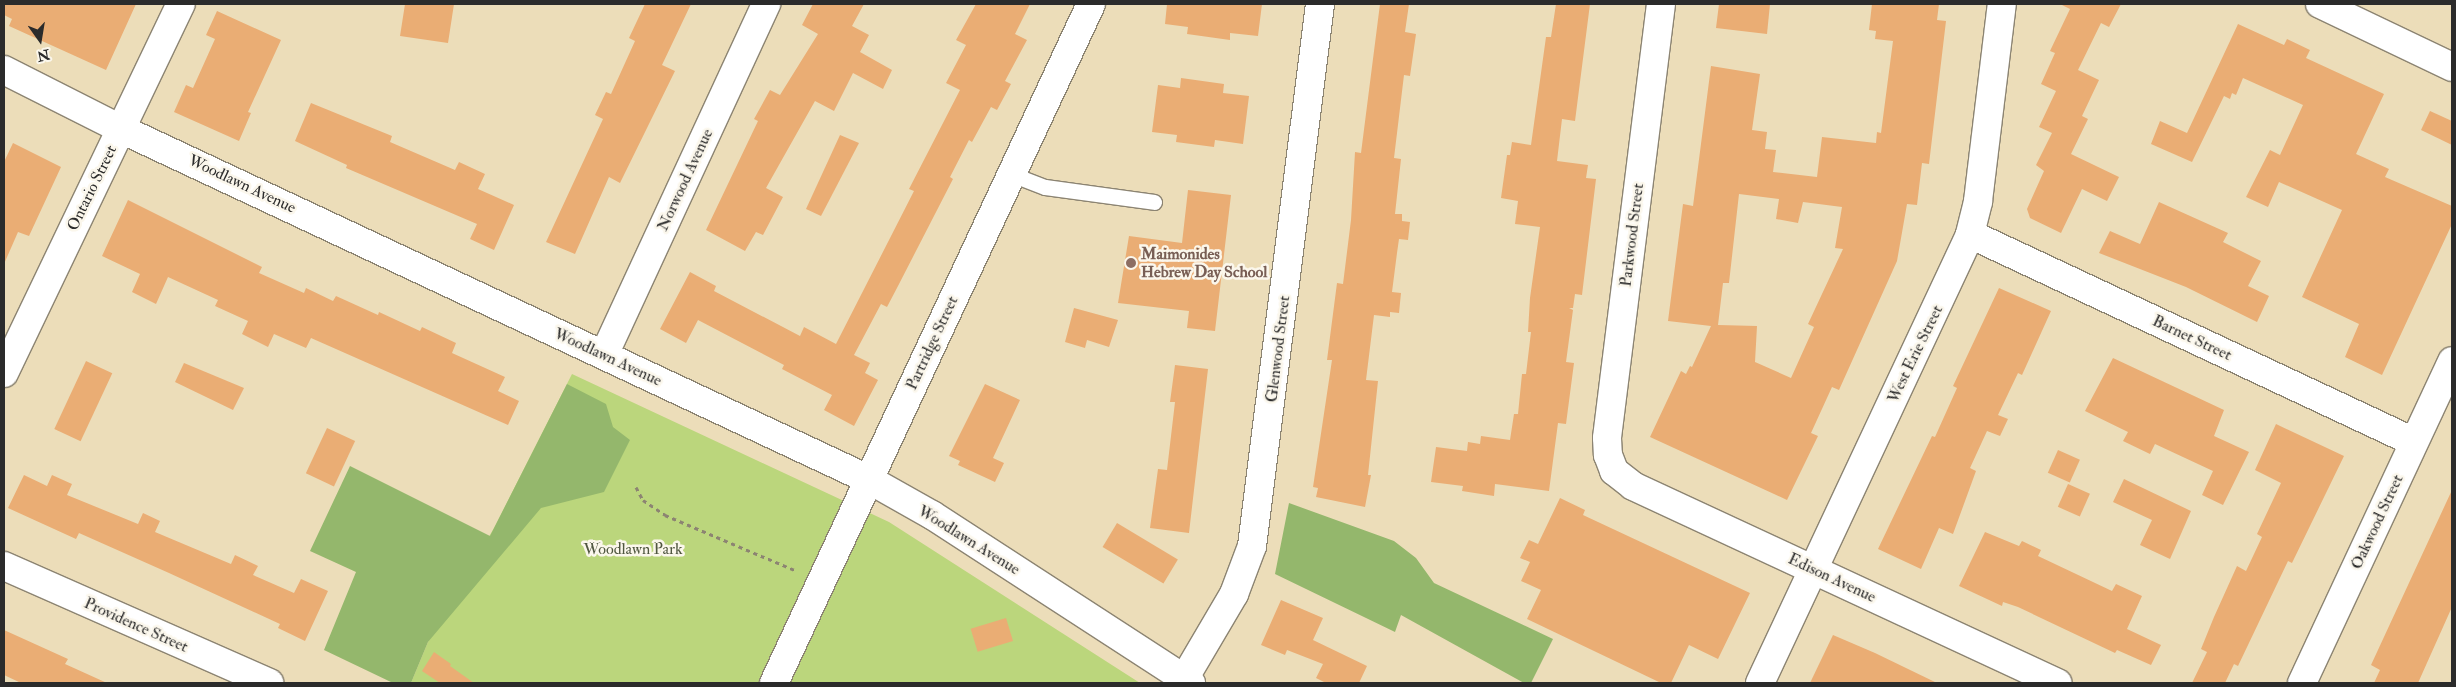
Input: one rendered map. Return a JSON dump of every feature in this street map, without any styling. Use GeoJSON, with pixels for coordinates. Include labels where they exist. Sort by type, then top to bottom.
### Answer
{"type":"FeatureCollection","features":[{"type":"Feature","properties":{"kind":"street","name":"Ontario Street"},"geometry":{"type":"LineString","coordinates":[[4,373],[180,4]]}},
{"type":"Feature","properties":{"kind":"street","name":"Norwood Avenue"},"geometry":{"type":"LineString","coordinates":[[604,355],[766,4]]}},
{"type":"Feature","properties":{"kind":"street","name":"Partridge Street"},"geometry":{"type":"LineString","coordinates":[[774,683],[1091,4]]}},
{"type":"Feature","properties":{"kind":"street","name":"Glenwood Street"},"geometry":{"type":"LineString","coordinates":[[1188,681],[1234,594],[1252,546],[1320,4]]}},
{"type":"Feature","properties":{"kind":"street","name":"Parkwood Street"},"geometry":{"type":"LineString","coordinates":[[1611,466],[1607,438],[1661,4]]}},
{"type":"Feature","properties":{"kind":"street","name":"West Erie Street"},"geometry":{"type":"LineString","coordinates":[[1760,683],[1970,234],[1978,201],[2002,4]]}},
{"type":"Feature","properties":{"kind":"street"},"geometry":{"type":"LineString","coordinates":[[2334,7],[2452,67]]}},
{"type":"Feature","properties":{"kind":"street","name":"Woodlawn Avenue"},"geometry":{"type":"LineString","coordinates":[[4,70],[121,129],[868,479],[932,515],[1188,681]]}},
{"type":"Feature","properties":{"kind":"street","name":"Barnet Street"},"geometry":{"type":"LineString","coordinates":[[1970,234],[2414,442]]}},
{"type":"Feature","properties":{"kind":"street","name":"Oakwood Street"},"geometry":{"type":"LineString","coordinates":[[2302,683],[2452,361]]}},
{"type":"Feature","properties":{"kind":"street","name":"Edison Avenue"},"geometry":{"type":"LineString","coordinates":[[1611,466],[1620,478],[1633,486],[2058,683]]}},
{"type":"Feature","properties":{"kind":"street","name":"Providence Street"},"geometry":{"type":"LineString","coordinates":[[4,566],[269,683]]}},
{"type":"Feature","properties":{"kind":"lane"},"geometry":{"type":"LineString","coordinates":[[1011,174],[1045,187],[1154,202]]}},
{"type":"Feature","properties":{"kind":"path"},"geometry":{"type":"LineString","coordinates":[[636,487],[643,500],[666,515],[821,581]]}},
{"type":"Feature","properties":{"kind":"green space","name":"Woodlawn Park"},"geometry":{"type":"Polygon","coordinates":[[[572,374],[889,522],[1140,683],[411,683],[428,642],[494,528],[572,374]]]}},
{"type":"Feature","properties":{"kind":"green space"},"geometry":{"type":"Polygon","coordinates":[[[567,384],[606,404],[613,427],[630,440],[604,492],[541,508],[428,642],[411,683],[393,683],[324,650],[356,572],[310,551],[350,466],[490,536],[567,384]]]}},
{"type":"Feature","properties":{"kind":"green space"},"geometry":{"type":"Polygon","coordinates":[[[1289,503],[1394,541],[1416,558],[1434,583],[1553,639],[1531,683],[1524,683],[1401,615],[1395,632],[1275,574],[1289,503]]]}},
{"type":"Feature","properties":{"kind":"building"},"geometry":{"type":"Polygon","coordinates":[[[4,4],[136,4],[106,70],[9,26],[12,19],[4,15],[4,4]]]}},
{"type":"Feature","properties":{"kind":"building"},"geometry":{"type":"Polygon","coordinates":[[[405,4],[454,4],[448,43],[400,36],[405,4]]]}},
{"type":"Feature","properties":{"kind":"building"},"geometry":{"type":"Polygon","coordinates":[[[645,4],[691,4],[662,65],[675,71],[620,183],[609,177],[575,254],[546,242],[603,119],[595,115],[606,92],[611,94],[635,41],[629,38],[645,4]]]}},
{"type":"Feature","properties":{"kind":"building"},"geometry":{"type":"Polygon","coordinates":[[[813,4],[864,4],[852,26],[869,35],[860,52],[892,70],[883,89],[853,73],[834,111],[815,101],[766,188],[783,197],[763,235],[756,232],[745,251],[706,230],[758,121],[754,119],[770,90],[780,95],[818,34],[802,25],[813,4]]]}},
{"type":"Feature","properties":{"kind":"building"},"geometry":{"type":"Polygon","coordinates":[[[976,4],[1030,4],[1015,34],[1027,40],[1005,81],[1011,84],[997,110],[991,107],[972,142],[969,140],[950,177],[953,179],[887,307],[881,304],[854,355],[870,363],[865,373],[878,380],[854,426],[824,410],[832,395],[782,369],[784,365],[698,320],[686,343],[660,329],[690,272],[716,286],[714,291],[800,336],[804,327],[836,344],[914,191],[909,189],[960,90],[946,83],[966,45],[956,40],[976,4]]]}},
{"type":"Feature","properties":{"kind":"building"},"geometry":{"type":"Polygon","coordinates":[[[1167,4],[1262,4],[1258,36],[1230,33],[1230,40],[1187,34],[1188,27],[1165,24],[1167,4]]]}},
{"type":"Feature","properties":{"kind":"building"},"geometry":{"type":"Polygon","coordinates":[[[1380,4],[1409,4],[1405,32],[1416,34],[1410,76],[1404,75],[1394,158],[1401,159],[1395,214],[1402,214],[1402,221],[1410,222],[1408,240],[1399,239],[1392,292],[1401,293],[1399,313],[1390,312],[1390,317],[1374,315],[1366,380],[1378,381],[1368,475],[1371,475],[1365,507],[1316,497],[1318,488],[1313,487],[1332,360],[1327,360],[1337,283],[1343,284],[1351,220],[1355,152],[1361,153],[1380,4]]]}},
{"type":"Feature","properties":{"kind":"building"},"geometry":{"type":"Polygon","coordinates":[[[1556,4],[1590,4],[1575,121],[1562,119],[1557,161],[1588,165],[1586,178],[1596,179],[1582,295],[1575,294],[1573,308],[1569,308],[1573,310],[1566,362],[1574,363],[1566,424],[1558,423],[1549,491],[1495,484],[1494,496],[1462,491],[1463,486],[1431,482],[1436,447],[1467,451],[1468,442],[1480,444],[1481,436],[1510,440],[1514,414],[1518,414],[1522,374],[1526,374],[1531,332],[1528,332],[1530,298],[1540,227],[1515,224],[1518,201],[1501,198],[1507,155],[1510,155],[1512,142],[1531,145],[1546,37],[1551,37],[1556,4]]]}},
{"type":"Feature","properties":{"kind":"building"},"geometry":{"type":"Polygon","coordinates":[[[1719,4],[1770,4],[1767,34],[1716,28],[1719,4]]]}},
{"type":"Feature","properties":{"kind":"building"},"geometry":{"type":"Polygon","coordinates":[[[1872,4],[1939,4],[1937,20],[1946,21],[1929,164],[1922,163],[1917,205],[1907,204],[1897,261],[1839,390],[1832,387],[1811,433],[1818,436],[1787,500],[1650,437],[1681,371],[1686,374],[1690,366],[1692,367],[1711,326],[1668,321],[1683,204],[1693,206],[1711,66],[1760,74],[1752,130],[1767,132],[1765,149],[1776,150],[1773,172],[1817,177],[1822,137],[1876,143],[1877,132],[1881,133],[1893,41],[1875,39],[1876,31],[1869,30],[1872,4]],[[1739,194],[1729,283],[1723,283],[1718,325],[1757,326],[1755,362],[1791,378],[1814,327],[1808,324],[1843,249],[1835,248],[1842,207],[1803,202],[1798,223],[1776,219],[1779,199],[1739,194]]]}},
{"type":"Feature","properties":{"kind":"building"},"geometry":{"type":"Polygon","coordinates":[[[2060,4],[2121,4],[2109,27],[2101,23],[2078,70],[2099,80],[2082,116],[2088,119],[2071,154],[2119,177],[2107,201],[2082,189],[2061,233],[2030,218],[2027,209],[2044,171],[2036,165],[2052,133],[2039,127],[2056,91],[2041,84],[2055,53],[2050,51],[2070,9],[2060,4]]]}},
{"type":"Feature","properties":{"kind":"building"},"geometry":{"type":"Polygon","coordinates":[[[217,11],[281,40],[248,112],[251,113],[239,141],[174,112],[186,85],[193,88],[215,39],[206,35],[217,11]]]}},
{"type":"Feature","properties":{"kind":"building"},"geometry":{"type":"Polygon","coordinates":[[[2238,24],[2284,45],[2287,39],[2310,50],[2306,58],[2384,94],[2356,154],[2389,169],[2385,177],[2452,206],[2452,224],[2382,375],[2345,357],[2359,324],[2302,297],[2342,210],[2279,182],[2268,207],[2246,197],[2270,150],[2280,155],[2303,105],[2243,78],[2236,95],[2232,93],[2230,99],[2224,96],[2192,162],[2151,144],[2160,121],[2187,133],[2238,24]]]}},
{"type":"Feature","properties":{"kind":"building"},"geometry":{"type":"Polygon","coordinates":[[[1181,78],[1224,84],[1223,93],[1249,96],[1243,144],[1215,140],[1214,147],[1176,142],[1177,135],[1152,132],[1158,85],[1180,88],[1181,78]]]}},
{"type":"Feature","properties":{"kind":"building"},"geometry":{"type":"Polygon","coordinates":[[[311,103],[392,136],[390,142],[455,170],[459,162],[485,174],[478,189],[514,205],[494,250],[470,239],[477,224],[346,168],[347,165],[295,141],[311,103]]]}},
{"type":"Feature","properties":{"kind":"building"},"geometry":{"type":"Polygon","coordinates":[[[2430,111],[2452,121],[2452,145],[2421,130],[2430,111]]]}},
{"type":"Feature","properties":{"kind":"building"},"geometry":{"type":"Polygon","coordinates":[[[840,135],[859,143],[821,216],[806,209],[840,135]]]}},
{"type":"Feature","properties":{"kind":"building"},"geometry":{"type":"Polygon","coordinates":[[[13,143],[61,167],[29,236],[18,232],[4,264],[4,162],[13,143]]]}},
{"type":"Feature","properties":{"kind":"building"},"geometry":{"type":"Polygon","coordinates":[[[1188,190],[1231,195],[1215,331],[1187,328],[1189,311],[1118,303],[1129,236],[1182,243],[1188,190]]]}},
{"type":"Feature","properties":{"kind":"building"},"geometry":{"type":"Polygon","coordinates":[[[128,200],[262,267],[259,273],[304,293],[306,288],[333,301],[336,296],[378,315],[379,312],[420,331],[422,327],[456,343],[452,353],[505,377],[498,391],[519,401],[508,425],[311,338],[306,348],[274,334],[268,347],[242,334],[248,321],[215,306],[218,300],[168,277],[156,304],[132,292],[140,274],[102,256],[128,200]]]}},
{"type":"Feature","properties":{"kind":"building"},"geometry":{"type":"Polygon","coordinates":[[[2159,202],[2228,233],[2223,242],[2261,261],[2248,286],[2269,296],[2257,322],[2186,287],[2099,253],[2110,231],[2140,244],[2159,202]]]}},
{"type":"Feature","properties":{"kind":"building"},"geometry":{"type":"Polygon","coordinates":[[[1999,288],[2051,311],[2022,375],[2018,373],[1998,415],[2008,419],[2000,436],[1987,431],[1970,468],[1976,471],[1953,534],[1939,528],[1921,569],[1878,549],[1932,436],[1935,437],[1957,388],[1953,386],[1999,288]]]}},
{"type":"Feature","properties":{"kind":"building"},"geometry":{"type":"Polygon","coordinates":[[[1074,308],[1118,320],[1109,347],[1087,340],[1085,348],[1065,342],[1074,308]]]}},
{"type":"Feature","properties":{"kind":"building"},"geometry":{"type":"Polygon","coordinates":[[[2113,358],[2224,410],[2214,436],[2249,452],[2223,505],[2202,495],[2213,471],[2155,444],[2150,454],[2123,441],[2128,432],[2085,411],[2113,358]]]}},
{"type":"Feature","properties":{"kind":"building"},"geometry":{"type":"Polygon","coordinates":[[[86,361],[112,373],[81,441],[54,429],[86,361]]]}},
{"type":"Feature","properties":{"kind":"building"},"geometry":{"type":"Polygon","coordinates":[[[184,363],[244,388],[233,410],[175,382],[184,363]]]}},
{"type":"Feature","properties":{"kind":"building"},"geometry":{"type":"Polygon","coordinates":[[[1175,365],[1208,369],[1189,533],[1150,528],[1158,469],[1167,470],[1175,402],[1170,402],[1175,365]]]}},
{"type":"Feature","properties":{"kind":"building"},"geometry":{"type":"Polygon","coordinates":[[[985,384],[1020,400],[993,458],[1004,463],[995,482],[958,465],[960,461],[949,456],[985,384]]]}},
{"type":"Feature","properties":{"kind":"building"},"geometry":{"type":"Polygon","coordinates":[[[2276,424],[2344,456],[2292,563],[2288,561],[2238,666],[2234,664],[2225,683],[2192,683],[2207,652],[2201,649],[2214,617],[2237,566],[2246,571],[2262,537],[2257,534],[2281,483],[2255,470],[2276,424]]]}},
{"type":"Feature","properties":{"kind":"building"},"geometry":{"type":"Polygon","coordinates":[[[327,428],[355,441],[334,486],[306,473],[327,428]]]}},
{"type":"Feature","properties":{"kind":"building"},"geometry":{"type":"Polygon","coordinates":[[[2058,450],[2080,460],[2070,483],[2048,473],[2058,450]]]}},
{"type":"Feature","properties":{"kind":"building"},"geometry":{"type":"Polygon","coordinates":[[[24,475],[47,486],[52,475],[72,484],[67,495],[138,524],[143,513],[160,521],[155,532],[231,564],[235,555],[258,566],[253,575],[294,593],[301,579],[328,591],[305,641],[278,628],[280,624],[169,573],[79,533],[76,539],[8,508],[24,475]]]}},
{"type":"Feature","properties":{"kind":"building"},"geometry":{"type":"Polygon","coordinates":[[[2124,479],[2191,511],[2170,559],[2140,545],[2152,520],[2113,502],[2124,479]]]}},
{"type":"Feature","properties":{"kind":"building"},"geometry":{"type":"Polygon","coordinates":[[[2068,484],[2090,494],[2080,517],[2058,507],[2068,484]]]}},
{"type":"Feature","properties":{"kind":"building"},"geometry":{"type":"Polygon","coordinates":[[[2452,490],[2452,607],[2418,683],[2374,683],[2380,670],[2371,665],[2452,490]]]}},
{"type":"Feature","properties":{"kind":"building"},"geometry":{"type":"Polygon","coordinates":[[[1560,498],[1585,510],[1583,515],[1750,593],[1718,659],[1689,645],[1671,683],[1661,683],[1527,619],[1541,590],[1521,581],[1530,562],[1520,558],[1529,540],[1538,544],[1560,498]]]}},
{"type":"Feature","properties":{"kind":"building"},"geometry":{"type":"Polygon","coordinates":[[[1117,523],[1178,560],[1163,584],[1103,547],[1117,523]]]}},
{"type":"Feature","properties":{"kind":"building"},"geometry":{"type":"Polygon","coordinates":[[[1985,532],[2019,546],[2022,541],[2041,550],[2038,556],[2112,591],[2116,584],[2142,596],[2127,629],[2161,645],[2151,665],[2117,650],[2115,653],[2018,607],[2003,602],[2002,606],[1959,586],[1985,532]]]}},
{"type":"Feature","properties":{"kind":"building"},"geometry":{"type":"Polygon","coordinates":[[[1281,600],[1323,618],[1313,640],[1367,666],[1359,683],[1326,683],[1316,678],[1323,664],[1287,650],[1285,655],[1261,645],[1281,600]]]}},
{"type":"Feature","properties":{"kind":"building"},"geometry":{"type":"Polygon","coordinates":[[[1006,618],[1013,641],[978,652],[971,629],[1006,618]]]}},
{"type":"Feature","properties":{"kind":"building"},"geometry":{"type":"Polygon","coordinates":[[[4,630],[68,659],[65,664],[107,683],[21,683],[4,675],[4,630]]]}},
{"type":"Feature","properties":{"kind":"building"},"geometry":{"type":"Polygon","coordinates":[[[1833,635],[1875,653],[1937,683],[1810,683],[1833,635]]]}},
{"type":"Feature","properties":{"kind":"building"},"geometry":{"type":"Polygon","coordinates":[[[434,652],[474,683],[440,683],[422,671],[434,652]]]}},
{"type":"Feature","properties":{"kind":"place","name":"Maimonides Hebrew Day School"},"geometry":{"type":"Point","coordinates":[1131,263]}}]}
